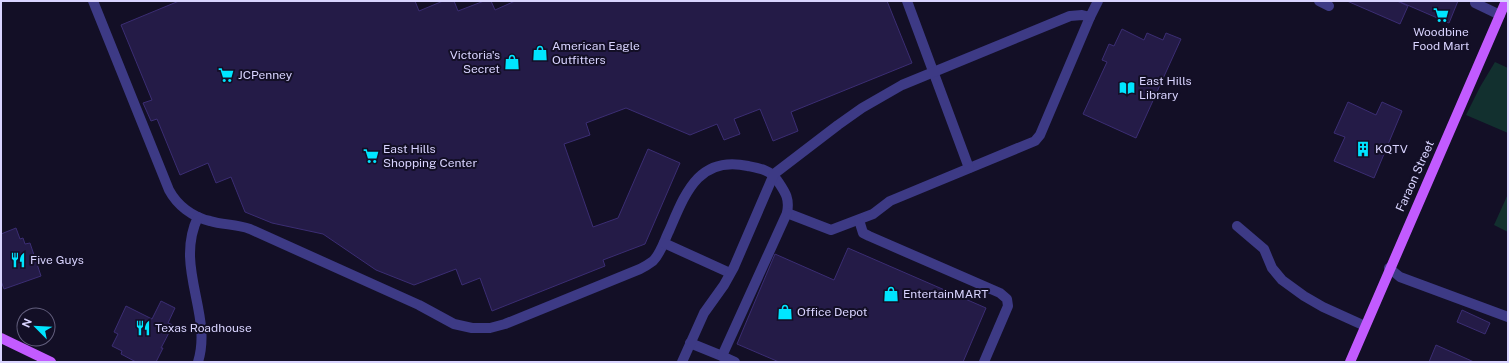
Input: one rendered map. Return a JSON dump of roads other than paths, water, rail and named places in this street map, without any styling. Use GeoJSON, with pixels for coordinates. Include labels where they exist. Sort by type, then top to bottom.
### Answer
{"type":"FeatureCollection","features":[{"type":"Feature","properties":{"kind":"main road","name":"Faraon Street"},"geometry":{"type":"LineString","coordinates":[[1350,362],[1389,268],[1506,1]]}},
{"type":"Feature","properties":{"kind":"main road"},"geometry":{"type":"LineString","coordinates":[[1,338],[51,362]]}},
{"type":"Feature","properties":{"kind":"lane"},"geometry":{"type":"LineString","coordinates":[[93,1],[168,190],[174,200],[198,217],[210,222],[240,226],[250,229],[419,305],[454,324],[472,328],[490,328],[505,324],[640,270],[653,260],[661,249],[689,188],[699,176],[714,167],[729,163],[757,168],[774,174],[786,195],[788,205],[728,360],[690,343]]}},
{"type":"Feature","properties":{"kind":"lane"},"geometry":{"type":"LineString","coordinates":[[907,1],[969,168]]}},
{"type":"Feature","properties":{"kind":"lane"},"geometry":{"type":"LineString","coordinates":[[786,213],[831,230],[873,214],[890,201],[1035,141],[1040,135],[1098,1]]}},
{"type":"Feature","properties":{"kind":"lane"},"geometry":{"type":"LineString","coordinates":[[1319,1],[1329,6]]}},
{"type":"Feature","properties":{"kind":"lane"},"geometry":{"type":"LineString","coordinates":[[1473,2],[1500,15]]}},
{"type":"Feature","properties":{"kind":"lane"},"geometry":{"type":"LineString","coordinates":[[682,362],[704,313],[730,273],[774,174],[862,108],[902,85],[1070,16],[1082,15],[1090,17]]}},
{"type":"Feature","properties":{"kind":"lane"},"geometry":{"type":"LineString","coordinates":[[198,217],[192,229],[189,258],[202,331],[201,361]]}},
{"type":"Feature","properties":{"kind":"lane"},"geometry":{"type":"LineString","coordinates":[[859,220],[863,233],[1000,293],[1007,299],[1008,306],[984,362]]}},
{"type":"Feature","properties":{"kind":"lane"},"geometry":{"type":"LineString","coordinates":[[1237,226],[1264,249],[1272,268],[1282,280],[1304,296],[1323,307],[1365,326]]}},
{"type":"Feature","properties":{"kind":"lane"},"geometry":{"type":"LineString","coordinates":[[664,243],[730,273]]}},
{"type":"Feature","properties":{"kind":"lane"},"geometry":{"type":"LineString","coordinates":[[1389,268],[1400,277],[1508,317]]}},
{"type":"Feature","properties":{"kind":"place","name":"Woodbine Food Mart"},"geometry":{"type":"Point","coordinates":[1441,15]}},
{"type":"Feature","properties":{"kind":"place","name":"American Eagle Outfitters"},"geometry":{"type":"Point","coordinates":[540,53]}},
{"type":"Feature","properties":{"kind":"place","name":"Victoria's Secret"},"geometry":{"type":"Point","coordinates":[512,62]}},
{"type":"Feature","properties":{"kind":"place","name":"JCPenney"},"geometry":{"type":"Point","coordinates":[226,75]}},
{"type":"Feature","properties":{"kind":"place","name":"East Hills Library"},"geometry":{"type":"Point","coordinates":[1127,88]}},
{"type":"Feature","properties":{"kind":"place","name":"KQTV"},"geometry":{"type":"Point","coordinates":[1363,149]}},
{"type":"Feature","properties":{"kind":"place","name":"East Hills Shopping Center"},"geometry":{"type":"Point","coordinates":[371,156]}},
{"type":"Feature","properties":{"kind":"place","name":"Five Guys"},"geometry":{"type":"Point","coordinates":[18,260]}},
{"type":"Feature","properties":{"kind":"place","name":"EntertainMART"},"geometry":{"type":"Point","coordinates":[891,294]}},
{"type":"Feature","properties":{"kind":"place","name":"Office Depot"},"geometry":{"type":"Point","coordinates":[785,312]}},
{"type":"Feature","properties":{"kind":"place","name":"Texas Roadhouse"},"geometry":{"type":"Point","coordinates":[143,328]}}]}
